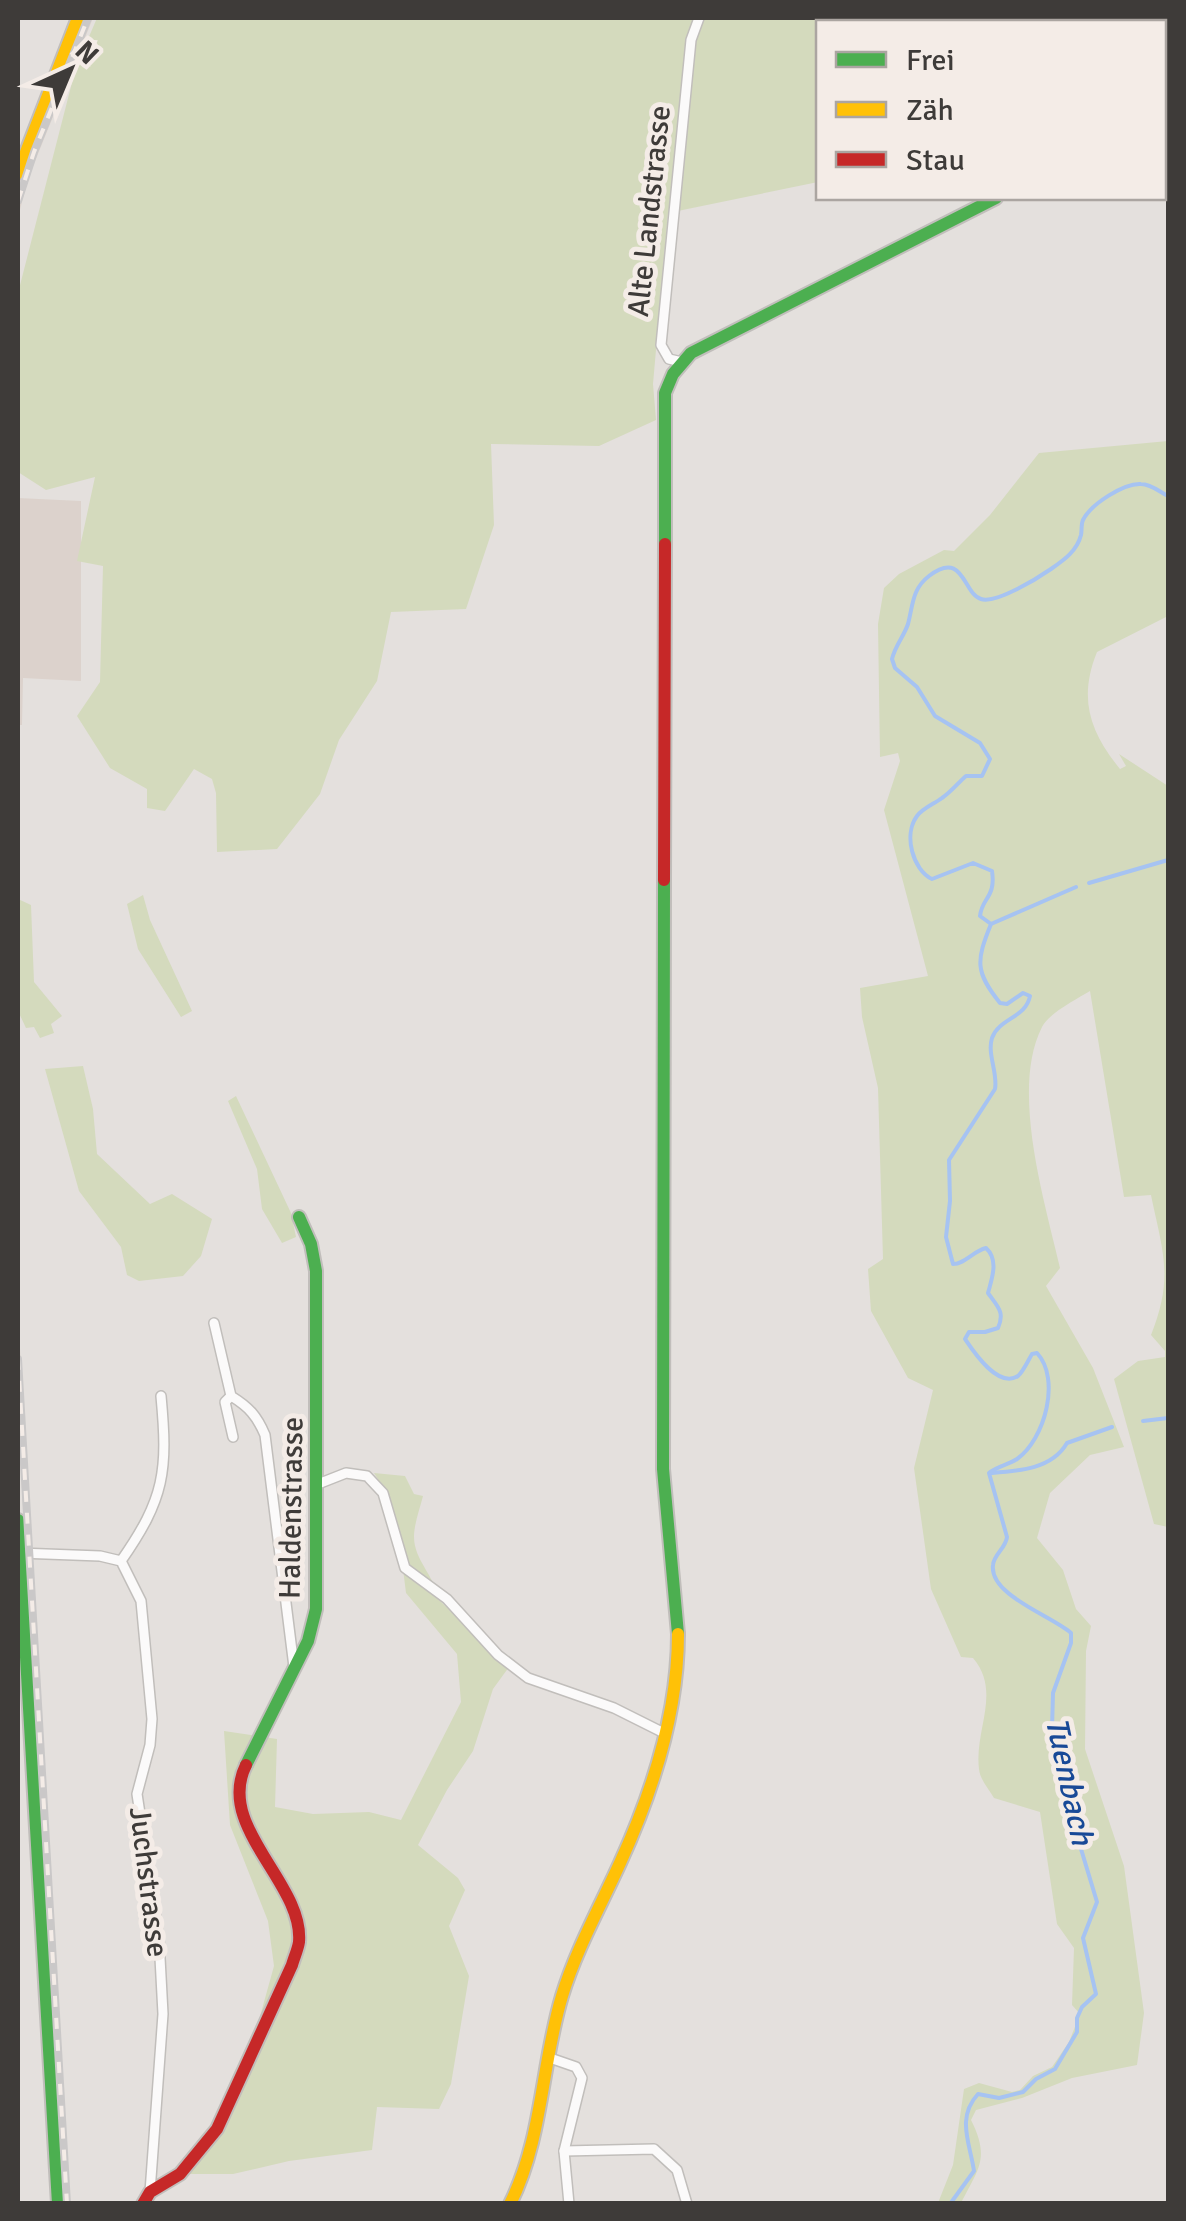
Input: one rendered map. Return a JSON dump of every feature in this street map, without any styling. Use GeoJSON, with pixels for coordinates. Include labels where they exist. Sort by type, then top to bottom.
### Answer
{"type":"FeatureCollection","features":[{"type":"Feature","properties":{"kind":"street"},"geometry":{"type":"LineString","coordinates":[[18,172],[78,18]]}},
{"type":"Feature","properties":{"kind":"street","name":"Alte Landstrasse"},"geometry":{"type":"LineString","coordinates":[[682,362],[669,359],[661,346],[691,40],[699,18]]}},
{"type":"Feature","properties":{"kind":"street"},"geometry":{"type":"LineString","coordinates":[[510,2204],[527,2164],[561,2001],[573,1965],[628,1844],[664,1733],[677,1672],[663,1450],[665,393],[691,353],[992,200]]}},
{"type":"Feature","properties":{"kind":"street","name":"Haldenstrasse"},"geometry":{"type":"LineString","coordinates":[[147,2198],[180,2174],[218,2130],[292,1965],[299,1940],[295,1914],[243,1817],[241,1776],[308,1640],[316,1609],[316,1271],[311,1244],[299,1217]]}},
{"type":"Feature","properties":{"kind":"street"},"geometry":{"type":"LineString","coordinates":[[214,1323],[230,1396],[257,1416],[265,1436],[294,1670]]}},
{"type":"Feature","properties":{"kind":"street"},"geometry":{"type":"LineString","coordinates":[[19,1553],[100,1556],[121,1561],[144,1528],[166,1467],[161,1396]]}},
{"type":"Feature","properties":{"kind":"street"},"geometry":{"type":"LineString","coordinates":[[230,1396],[224,1402],[232,1437]]}},
{"type":"Feature","properties":{"kind":"street"},"geometry":{"type":"LineString","coordinates":[[318,1484],[346,1474],[367,1476],[383,1493],[405,1568],[446,1600],[498,1655],[528,1678],[614,1708],[664,1733]]}},
{"type":"Feature","properties":{"kind":"street"},"geometry":{"type":"LineString","coordinates":[[18,1520],[58,2204]]}},
{"type":"Feature","properties":{"kind":"street","name":"Juchstrasse"},"geometry":{"type":"LineString","coordinates":[[121,1561],[141,1601],[152,1719],[150,1745],[137,1794],[159,1939],[163,2014],[147,2198]]}},
{"type":"Feature","properties":{"kind":"street"},"geometry":{"type":"LineString","coordinates":[[550,2058],[576,2067],[582,2078],[564,2151],[569,2204]]}},
{"type":"Feature","properties":{"kind":"street"},"geometry":{"type":"LineString","coordinates":[[564,2151],[654,2150],[676,2170],[688,2204]]}},
{"type":"Feature","properties":{"kind":"shaded area"},"geometry":{"type":"Polygon","coordinates":[[[85,18],[93,18],[29,176],[18,217],[18,192],[32,147],[85,18]]]}},
{"type":"Feature","properties":{"kind":"shaded area"},"geometry":{"type":"Polygon","coordinates":[[[18,498],[81,501],[81,681],[23,678],[22,725],[18,725],[18,498]]]}},
{"type":"Feature","properties":{"kind":"shaded area"},"geometry":{"type":"Polygon","coordinates":[[[18,1314],[67,2203],[63,2203],[18,1420],[18,1314]]]}},
{"type":"Feature","properties":{"kind":"green space"},"geometry":{"type":"Polygon","coordinates":[[[97,18],[1168,18],[1168,125],[1166,20],[816,20],[816,182],[668,213],[653,384],[656,420],[599,446],[491,444],[494,525],[466,609],[391,612],[377,681],[339,740],[320,794],[277,849],[217,852],[216,793],[212,779],[194,769],[165,811],[147,808],[147,789],[110,768],[77,716],[100,682],[103,566],[77,561],[95,477],[46,490],[18,472],[18,293],[76,67],[97,18]]]}},
{"type":"Feature","properties":{"kind":"green space"},"geometry":{"type":"Polygon","coordinates":[[[1168,441],[1168,616],[1097,652],[1088,700],[1101,742],[1120,769],[1126,766],[1119,754],[1168,786],[1168,1527],[1154,1524],[1114,1379],[1138,1361],[1165,1357],[1165,1351],[1151,1335],[1162,1297],[1162,1249],[1151,1195],[1124,1197],[1090,991],[1042,1027],[1029,1082],[1033,1146],[1060,1268],[1046,1286],[1093,1368],[1124,1447],[1090,1455],[1050,1493],[1037,1538],[1063,1570],[1076,1609],[1091,1626],[1086,1651],[1085,1749],[1124,1866],[1144,2013],[1137,2065],[1072,2078],[1022,2098],[976,2110],[971,2120],[980,2144],[977,2171],[961,2203],[938,2203],[953,2165],[964,2089],[979,2083],[1012,2092],[1020,2090],[1033,2076],[1052,2067],[1069,2042],[1080,2014],[1072,2005],[1074,1948],[1057,1924],[1040,1812],[994,1798],[983,1781],[978,1754],[985,1684],[973,1658],[961,1657],[931,1589],[914,1468],[933,1390],[908,1378],[871,1311],[868,1269],[883,1259],[878,1088],[862,1017],[860,988],[928,976],[884,810],[900,761],[898,753],[880,757],[878,624],[884,588],[899,574],[944,550],[954,551],[990,515],[1039,453],[1168,441]]]}},
{"type":"Feature","properties":{"kind":"green space"},"geometry":{"type":"Polygon","coordinates":[[[143,895],[150,920],[192,1011],[181,1017],[138,949],[127,904],[143,895]]]}},
{"type":"Feature","properties":{"kind":"green space"},"geometry":{"type":"Polygon","coordinates":[[[18,899],[31,905],[34,982],[62,1016],[51,1024],[54,1033],[40,1038],[34,1027],[26,1028],[18,1011],[18,899]]]}},
{"type":"Feature","properties":{"kind":"green space"},"geometry":{"type":"Polygon","coordinates":[[[83,1066],[93,1109],[97,1154],[150,1204],[172,1194],[212,1219],[201,1256],[183,1276],[139,1281],[127,1275],[121,1247],[79,1191],[45,1069],[83,1066]]]}},
{"type":"Feature","properties":{"kind":"green space"},"geometry":{"type":"Polygon","coordinates":[[[236,1096],[291,1213],[296,1237],[282,1243],[262,1209],[257,1169],[228,1101],[236,1096]]]}},
{"type":"Feature","properties":{"kind":"green space"},"geometry":{"type":"Polygon","coordinates":[[[374,1473],[405,1476],[414,1494],[423,1496],[415,1545],[438,1599],[509,1667],[493,1689],[473,1751],[418,1845],[458,1878],[465,1890],[449,1926],[469,1976],[451,2084],[439,2109],[377,2107],[372,2150],[289,2161],[233,2174],[181,2174],[217,2129],[244,2074],[274,1966],[268,1921],[230,1825],[224,1731],[277,1739],[275,1807],[313,1814],[369,1812],[401,1820],[461,1702],[457,1654],[406,1593],[386,1492],[374,1473]]]}},
{"type":"Feature","properties":{"kind":"waterway","name":"Tuenbach"},"geometry":{"type":"LineString","coordinates":[[950,2204],[974,2171],[966,2131],[971,2103],[978,2094],[999,2098],[1023,2092],[1055,2069],[1077,2032],[1082,2007],[1096,1994],[1083,1938],[1097,1902],[1075,1829],[1063,1752],[1052,1729],[1053,1693],[1071,1633],[1023,1604],[994,1576],[995,1558],[1007,1537],[989,1473],[1017,1459],[1035,1438],[1046,1408],[1048,1378],[1037,1353],[1032,1354],[1018,1376],[1010,1379],[995,1373],[974,1352],[965,1339],[969,1332],[998,1328],[1001,1318],[988,1293],[992,1258],[986,1248],[953,1264],[946,1237],[949,1160],[995,1089],[991,1050],[995,1031],[1023,1009],[1030,996],[1023,993],[1007,1004],[1000,1003],[982,974],[981,957],[991,924],[980,916],[992,887],[992,871],[973,863],[932,879],[915,860],[911,833],[917,816],[966,776],[982,776],[990,759],[980,743],[935,716],[917,687],[895,668],[892,659],[908,624],[916,592],[929,576],[941,569],[956,570],[975,595],[981,599],[996,598],[1027,584],[1065,559],[1079,541],[1087,514],[1109,496],[1141,484],[1168,496]]}},
{"type":"Feature","properties":{"kind":"waterway"},"geometry":{"type":"LineString","coordinates":[[1089,883],[1168,860]]}},
{"type":"Feature","properties":{"kind":"waterway"},"geometry":{"type":"LineString","coordinates":[[991,924],[1076,887]]}},
{"type":"Feature","properties":{"kind":"waterway"},"geometry":{"type":"LineString","coordinates":[[1143,1421],[1168,1418]]}},
{"type":"Feature","properties":{"kind":"waterway"},"geometry":{"type":"LineString","coordinates":[[991,1473],[1044,1463],[1067,1443],[1112,1427]]}},
{"type":"Feature","properties":{"kind":"railway"},"geometry":{"type":"LineString","coordinates":[[18,201],[88,18]]}},
{"type":"Feature","properties":{"kind":"railway"},"geometry":{"type":"LineString","coordinates":[[18,1359],[67,2204]]}},
{"type":"Feature","properties":{"kind":"traffic: fast"},"geometry":{"type":"LineString","coordinates":[[665,544],[665,393],[673,374],[691,353],[992,200]]}},
{"type":"Feature","properties":{"kind":"traffic: fast"},"geometry":{"type":"LineString","coordinates":[[664,880],[663,1469],[678,1634]]}},
{"type":"Feature","properties":{"kind":"traffic: fast"},"geometry":{"type":"LineString","coordinates":[[246,1765],[308,1641],[316,1609],[316,1271],[311,1244],[299,1217]]}},
{"type":"Feature","properties":{"kind":"traffic: fast"},"geometry":{"type":"LineString","coordinates":[[18,1520],[58,2204]]}},
{"type":"Feature","properties":{"kind":"traffic: slow"},"geometry":{"type":"LineString","coordinates":[[18,173],[78,18]]}},
{"type":"Feature","properties":{"kind":"traffic: slow"},"geometry":{"type":"LineString","coordinates":[[510,2204],[529,2154],[555,2022],[568,1979],[653,1779],[674,1693],[678,1634]]}},
{"type":"Feature","properties":{"kind":"traffic: jam"},"geometry":{"type":"LineString","coordinates":[[664,880],[665,544]]}},
{"type":"Feature","properties":{"kind":"traffic: jam"},"geometry":{"type":"LineString","coordinates":[[143,2204],[150,2192],[180,2174],[217,2129],[298,1945],[297,1920],[288,1898],[250,1833],[242,1811],[240,1788],[246,1765]]}}]}
